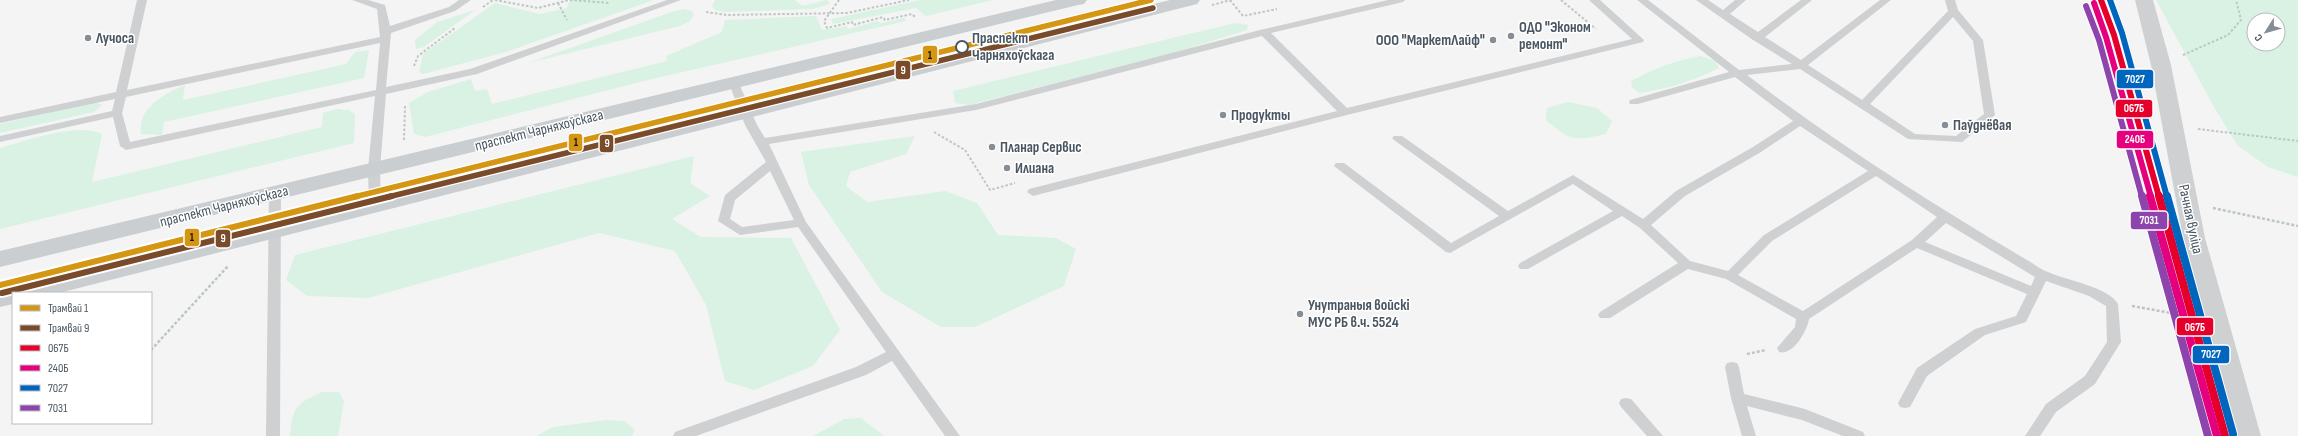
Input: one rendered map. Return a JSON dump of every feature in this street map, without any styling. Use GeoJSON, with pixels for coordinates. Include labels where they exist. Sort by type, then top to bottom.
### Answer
{"type":"FeatureCollection","features":[{"type":"Feature","properties":{"kind":"main road","name":"праспект Чарняхоўскага"},"geometry":{"type":"LineString","coordinates":[[0,259],[1078,0]]}},
{"type":"Feature","properties":{"kind":"main road"},"geometry":{"type":"LineString","coordinates":[[29,292],[273,232],[746,111],[1191,0]]}},
{"type":"Feature","properties":{"kind":"main road"},"geometry":{"type":"LineString","coordinates":[[0,299],[12,296]]}},
{"type":"Feature","properties":{"kind":"street","name":"Рачная вуліца"},"geometry":{"type":"LineString","coordinates":[[2144,0],[2161,65],[2194,238],[2248,436]]}},
{"type":"Feature","properties":{"kind":"lane"},"geometry":{"type":"LineString","coordinates":[[142,0],[117,113],[126,146],[473,72],[676,0]]}},
{"type":"Feature","properties":{"kind":"lane"},"geometry":{"type":"LineString","coordinates":[[357,0],[382,7],[386,35],[374,169],[375,205]]}},
{"type":"Feature","properties":{"kind":"lane"},"geometry":{"type":"LineString","coordinates":[[0,120],[386,35],[452,9],[466,0]]}},
{"type":"Feature","properties":{"kind":"lane"},"geometry":{"type":"LineString","coordinates":[[762,142],[976,107],[1264,32],[1400,0]]}},
{"type":"Feature","properties":{"kind":"lane"},"geometry":{"type":"LineString","coordinates":[[1033,192],[1344,112],[1639,40],[1594,0]]}},
{"type":"Feature","properties":{"kind":"lane"},"geometry":{"type":"LineString","coordinates":[[1642,0],[1800,122],[1945,217],[2042,274],[2094,293],[2112,304],[2114,342],[2090,380],[2051,408],[2032,436]]}},
{"type":"Feature","properties":{"kind":"lane"},"geometry":{"type":"LineString","coordinates":[[1701,0],[1800,66],[1912,137],[1958,140],[1990,115],[1978,40],[1953,11],[1950,0]]}},
{"type":"Feature","properties":{"kind":"lane"},"geometry":{"type":"LineString","coordinates":[[1723,15],[1741,0]]}},
{"type":"Feature","properties":{"kind":"lane"},"geometry":{"type":"LineString","coordinates":[[1757,38],[1807,0]]}},
{"type":"Feature","properties":{"kind":"lane"},"geometry":{"type":"LineString","coordinates":[[1634,102],[1737,73],[1760,72],[1800,66],[1886,0]]}},
{"type":"Feature","properties":{"kind":"lane"},"geometry":{"type":"LineString","coordinates":[[1863,105],[1953,11]]}},
{"type":"Feature","properties":{"kind":"lane"},"geometry":{"type":"LineString","coordinates":[[1264,32],[1344,112]]}},
{"type":"Feature","properties":{"kind":"lane"},"geometry":{"type":"LineString","coordinates":[[733,82],[751,125],[762,142],[801,223],[893,354],[953,436]]}},
{"type":"Feature","properties":{"kind":"lane"},"geometry":{"type":"LineString","coordinates":[[0,139],[117,113]]}},
{"type":"Feature","properties":{"kind":"lane"},"geometry":{"type":"LineString","coordinates":[[1644,225],[1657,211],[1686,189],[1752,153],[1800,122]]}},
{"type":"Feature","properties":{"kind":"lane"},"geometry":{"type":"LineString","coordinates":[[1398,138],[1508,216]]}},
{"type":"Feature","properties":{"kind":"lane"},"geometry":{"type":"LineString","coordinates":[[772,162],[730,198],[724,221],[740,231],[801,223]]}},
{"type":"Feature","properties":{"kind":"lane"},"geometry":{"type":"LineString","coordinates":[[1340,166],[1450,249],[1572,179],[1644,225],[1686,264],[1730,276],[1803,317]]}},
{"type":"Feature","properties":{"kind":"lane"},"geometry":{"type":"LineString","coordinates":[[1730,276],[1768,238],[1876,171]]}},
{"type":"Feature","properties":{"kind":"lane"},"geometry":{"type":"LineString","coordinates":[[273,436],[273,232],[275,193]]}},
{"type":"Feature","properties":{"kind":"lane"},"geometry":{"type":"LineString","coordinates":[[1524,266],[1622,211]]}},
{"type":"Feature","properties":{"kind":"lane"},"geometry":{"type":"LineString","coordinates":[[1784,348],[1801,329],[1803,317],[1916,242],[1945,217]]}},
{"type":"Feature","properties":{"kind":"lane"},"geometry":{"type":"LineString","coordinates":[[1916,242],[2034,292]]}},
{"type":"Feature","properties":{"kind":"lane"},"geometry":{"type":"LineString","coordinates":[[1605,315],[1686,264]]}},
{"type":"Feature","properties":{"kind":"lane"},"geometry":{"type":"LineString","coordinates":[[1905,403],[1922,372],[1980,332],[2021,319],[2042,274]]}},
{"type":"Feature","properties":{"kind":"lane"},"geometry":{"type":"LineString","coordinates":[[680,436],[861,371],[893,354]]}},
{"type":"Feature","properties":{"kind":"lane"},"geometry":{"type":"LineString","coordinates":[[1732,367],[1738,398],[1749,436]]}},
{"type":"Feature","properties":{"kind":"lane"},"geometry":{"type":"LineString","coordinates":[[1738,398],[1805,414],[1858,436]]}},
{"type":"Feature","properties":{"kind":"lane"},"geometry":{"type":"LineString","coordinates":[[1626,403],[1656,436]]}},
{"type":"Feature","properties":{"kind":"path"},"geometry":{"type":"LineString","coordinates":[[495,0],[538,8],[570,0],[610,3]]}},
{"type":"Feature","properties":{"kind":"path"},"geometry":{"type":"LineString","coordinates":[[839,0],[824,21],[827,28],[852,22],[853,25],[883,17],[885,20],[912,14],[919,21]]}},
{"type":"Feature","properties":{"kind":"path"},"geometry":{"type":"LineString","coordinates":[[706,12],[726,15],[830,12],[847,13],[908,0]]}},
{"type":"Feature","properties":{"kind":"path"},"geometry":{"type":"LineString","coordinates":[[1230,0],[1234,7]]}},
{"type":"Feature","properties":{"kind":"path"},"geometry":{"type":"LineString","coordinates":[[1561,0],[1597,30]]}},
{"type":"Feature","properties":{"kind":"path"},"geometry":{"type":"LineString","coordinates":[[2161,65],[2228,35],[2241,20],[2236,0]]}},
{"type":"Feature","properties":{"kind":"path"},"geometry":{"type":"LineString","coordinates":[[558,3],[570,23]]}},
{"type":"Feature","properties":{"kind":"path"},"geometry":{"type":"LineString","coordinates":[[2172,124],[2217,133],[2298,141]]}},
{"type":"Feature","properties":{"kind":"path"},"geometry":{"type":"LineString","coordinates":[[931,131],[965,150],[990,190],[1020,182]]}},
{"type":"Feature","properties":{"kind":"path"},"geometry":{"type":"LineString","coordinates":[[2187,203],[2298,226]]}},
{"type":"Feature","properties":{"kind":"path"},"geometry":{"type":"LineString","coordinates":[[152,349],[229,265]]}},
{"type":"Feature","properties":{"kind":"path"},"geometry":{"type":"LineString","coordinates":[[2112,304],[2217,322]]}},
{"type":"Feature","properties":{"kind":"path"},"geometry":{"type":"LineString","coordinates":[[1732,367],[1734,358],[1749,353],[1784,348]]}},
{"type":"Feature","properties":{"kind":"green space"},"geometry":{"type":"Polygon","coordinates":[[[570,0],[654,0],[506,52],[423,74],[419,72],[423,54],[495,3],[540,14],[567,8],[570,0]]]}},
{"type":"Feature","properties":{"kind":"green space"},"geometry":{"type":"Polygon","coordinates":[[[715,0],[795,0],[802,6],[827,0],[830,4],[813,9],[726,12],[715,10],[712,6],[715,0]]]}},
{"type":"Feature","properties":{"kind":"green space"},"geometry":{"type":"Polygon","coordinates":[[[920,0],[993,0],[926,16],[916,8],[833,24],[831,19],[920,0]]]}},
{"type":"Feature","properties":{"kind":"green space"},"geometry":{"type":"Polygon","coordinates":[[[2156,0],[2298,0],[2298,177],[2268,167],[2238,146],[2215,109],[2156,0]]]}},
{"type":"Feature","properties":{"kind":"green space"},"geometry":{"type":"Polygon","coordinates":[[[684,9],[692,11],[694,15],[690,21],[680,26],[528,63],[674,11],[684,9]]]}},
{"type":"Feature","properties":{"kind":"green space"},"geometry":{"type":"Polygon","coordinates":[[[475,10],[424,47],[416,49],[415,40],[437,22],[475,10]]]}},
{"type":"Feature","properties":{"kind":"green space"},"geometry":{"type":"Polygon","coordinates":[[[816,16],[822,30],[846,26],[849,29],[877,21],[882,23],[904,18],[906,21],[648,80],[425,137],[414,134],[409,103],[428,92],[471,79],[475,91],[487,89],[492,104],[667,61],[666,56],[722,32],[725,20],[816,16]]]}},
{"type":"Feature","properties":{"kind":"green space"},"geometry":{"type":"Polygon","coordinates":[[[1235,23],[1248,25],[1247,30],[1177,52],[969,105],[955,103],[953,91],[1235,23]]]}},
{"type":"Feature","properties":{"kind":"green space"},"geometry":{"type":"Polygon","coordinates":[[[369,50],[364,78],[164,122],[162,135],[141,134],[143,117],[148,109],[161,98],[185,85],[183,100],[346,64],[355,52],[369,50]]]}},
{"type":"Feature","properties":{"kind":"green space"},"geometry":{"type":"Polygon","coordinates":[[[1701,56],[1715,61],[1719,68],[1690,81],[1660,89],[1639,93],[1632,87],[1631,81],[1648,73],[1674,63],[1701,56]]]}},
{"type":"Feature","properties":{"kind":"green space"},"geometry":{"type":"Polygon","coordinates":[[[95,102],[102,105],[94,112],[0,133],[0,124],[95,102]]]}},
{"type":"Feature","properties":{"kind":"green space"},"geometry":{"type":"Polygon","coordinates":[[[1568,102],[1597,108],[1612,121],[1606,134],[1587,138],[1574,138],[1554,127],[1546,120],[1547,108],[1568,102]]]}},
{"type":"Feature","properties":{"kind":"green space"},"geometry":{"type":"Polygon","coordinates":[[[337,109],[349,110],[355,114],[354,143],[0,229],[0,148],[66,131],[92,131],[102,134],[92,182],[322,127],[323,113],[337,109]]]}},
{"type":"Feature","properties":{"kind":"green space"},"geometry":{"type":"Polygon","coordinates":[[[915,136],[906,154],[850,172],[846,186],[867,202],[945,191],[977,203],[998,235],[1056,238],[1076,249],[1064,286],[975,327],[941,327],[882,292],[809,185],[801,152],[915,136]]]}},
{"type":"Feature","properties":{"kind":"green space"},"geometry":{"type":"Polygon","coordinates":[[[694,156],[690,183],[710,196],[672,219],[701,237],[791,238],[840,330],[813,366],[754,390],[725,381],[706,305],[675,251],[599,233],[368,298],[307,296],[286,280],[295,255],[694,156]]]}},
{"type":"Feature","properties":{"kind":"green space"},"geometry":{"type":"Polygon","coordinates":[[[322,392],[339,392],[344,401],[338,436],[290,436],[294,412],[306,400],[322,392]]]}},
{"type":"Feature","properties":{"kind":"green space"},"geometry":{"type":"Polygon","coordinates":[[[861,418],[884,436],[813,436],[844,419],[861,418]]]}},
{"type":"Feature","properties":{"kind":"green space"},"geometry":{"type":"Polygon","coordinates":[[[607,420],[624,421],[635,430],[632,436],[536,436],[553,427],[607,420]]]}},
{"type":"Feature","properties":{"kind":"tram line","name":"1"},"geometry":{"type":"LineString","coordinates":[[0,285],[1151,0]]}},
{"type":"Feature","properties":{"kind":"tram line","name":"9"},"geometry":{"type":"LineString","coordinates":[[2,293],[1153,8]]}},
{"type":"Feature","properties":{"kind":"transit line","name":"067Б"},"geometry":{"type":"LineString","coordinates":[[2101,0],[2114,35],[2225,436]]}},
{"type":"Feature","properties":{"kind":"transit line","name":"7027"},"geometry":{"type":"LineString","coordinates":[[2110,0],[2122,33],[2233,434]]}},
{"type":"Feature","properties":{"kind":"transit line","name":"240Б"},"geometry":{"type":"LineString","coordinates":[[2094,3],[2106,37],[2217,436]]}},
{"type":"Feature","properties":{"kind":"transit line","name":"7031"},"geometry":{"type":"LineString","coordinates":[[2086,6],[2099,40],[2208,436]]}},
{"type":"Feature","properties":{"kind":"place","name":"ОДО \"Эконом ремонт\""},"geometry":{"type":"Point","coordinates":[1511,36]}},
{"type":"Feature","properties":{"kind":"place","name":"Лучоса"},"geometry":{"type":"Point","coordinates":[88,38]}},
{"type":"Feature","properties":{"kind":"place","name":"ООО \"МаркетЛайф\""},"geometry":{"type":"Point","coordinates":[1493,40]}},
{"type":"Feature","properties":{"kind":"place","name":"Праспект Чарняхоўскага"},"geometry":{"type":"Point","coordinates":[962,47]}},
{"type":"Feature","properties":{"kind":"place","name":"Продукты"},"geometry":{"type":"Point","coordinates":[1223,115]}},
{"type":"Feature","properties":{"kind":"place","name":"Паўднёвая"},"geometry":{"type":"Point","coordinates":[1945,125]}},
{"type":"Feature","properties":{"kind":"place","name":"Планар Сервис"},"geometry":{"type":"Point","coordinates":[992,147]}},
{"type":"Feature","properties":{"kind":"place","name":"Илиана"},"geometry":{"type":"Point","coordinates":[1007,168]}},
{"type":"Feature","properties":{"kind":"place","name":"Унутраныя войскі МУС РБ в.ч. 5524"},"geometry":{"type":"Point","coordinates":[1300,314]}}]}
